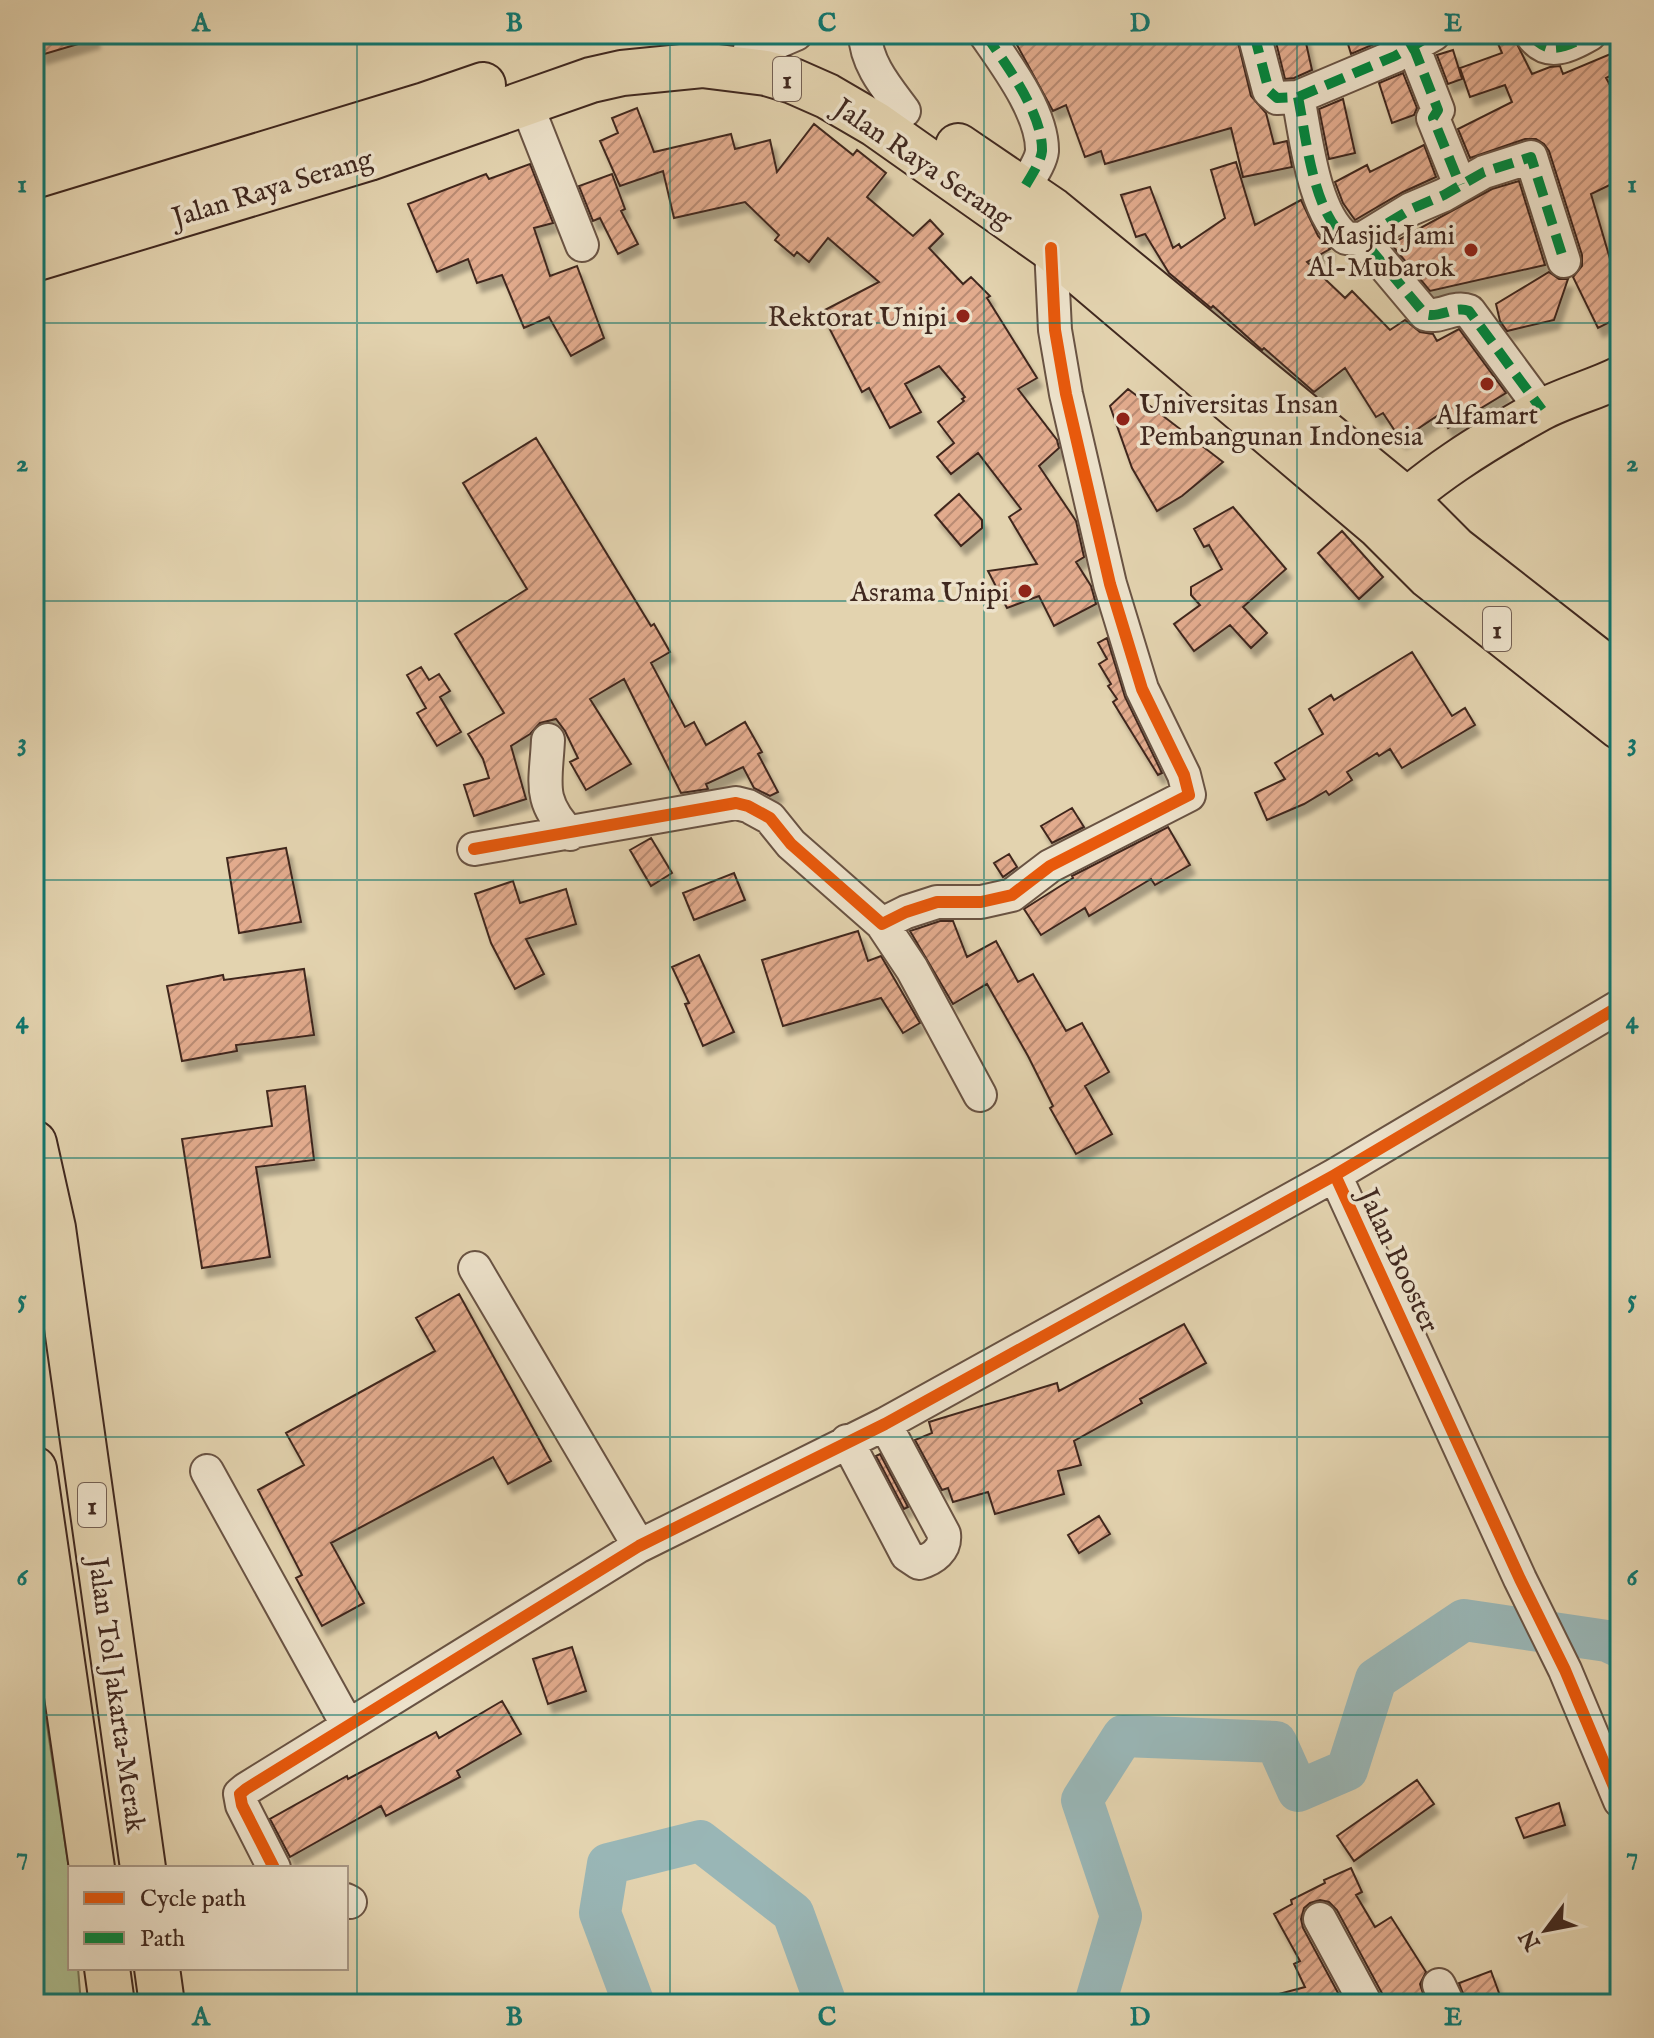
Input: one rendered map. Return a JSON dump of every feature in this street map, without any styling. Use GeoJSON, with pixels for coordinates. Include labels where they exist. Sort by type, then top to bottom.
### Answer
{"type":"FeatureCollection","features":[{"type":"Feature","properties":{"kind":"highway","name":"Jalan Raya Serang"},"geometry":{"type":"LineString","coordinates":[[45,244],[425,105],[572,56],[668,37],[763,45],[813,59],[904,111],[1052,210],[1208,335],[1391,512],[1429,576],[1620,727]]}},
{"type":"Feature","properties":{"kind":"highway","name":"Jalan Raya Serang"},"geometry":{"type":"LineString","coordinates":[[45,244],[369,158],[591,80],[622,73],[702,65],[763,45]]}},
{"type":"Feature","properties":{"kind":"highway","name":"Jalan Raya Serang"},"geometry":{"type":"LineString","coordinates":[[763,45],[793,81],[827,96],[875,124],[1051,248],[1391,512],[1455,549],[1620,678]]}},
{"type":"Feature","properties":{"kind":"highway","name":"Jalan Tol Jakarta–Merak"},"geometry":{"type":"LineString","coordinates":[[34,1143],[53,1228],[143,1866]]}},
{"type":"Feature","properties":{"kind":"highway","name":"Jalan Tol Jakarta–Merak"},"geometry":{"type":"LineString","coordinates":[[34,1469],[92,1866]]}},
{"type":"Feature","properties":{"kind":"highway"},"geometry":{"type":"LineString","coordinates":[[107,1970],[112,2004]]}},
{"type":"Feature","properties":{"kind":"highway"},"geometry":{"type":"LineString","coordinates":[[157,1970],[162,2004]]}},
{"type":"Feature","properties":{"kind":"main road"},"geometry":{"type":"LineString","coordinates":[[1391,512],[1451,465],[1542,410],[1620,377]]}},
{"type":"Feature","properties":{"kind":"street"},"geometry":{"type":"LineString","coordinates":[[865,34],[876,72],[904,111]]}},
{"type":"Feature","properties":{"kind":"street"},"geometry":{"type":"LineString","coordinates":[[985,34],[1018,81],[1035,120],[1042,152],[1023,190]]}},
{"type":"Feature","properties":{"kind":"street"},"geometry":{"type":"LineString","coordinates":[[1254,34],[1269,91],[1277,98],[1298,97],[1395,56],[1424,40],[1438,110],[1433,118],[1460,185]]}},
{"type":"Feature","properties":{"kind":"street"},"geometry":{"type":"LineString","coordinates":[[1531,34],[1541,45],[1557,49],[1590,34]]}},
{"type":"Feature","properties":{"kind":"street"},"geometry":{"type":"LineString","coordinates":[[1298,97],[1317,189],[1327,214],[1342,236],[1362,239],[1411,209],[1484,172],[1531,157],[1564,261]]}},
{"type":"Feature","properties":{"kind":"street"},"geometry":{"type":"LineString","coordinates":[[526,103],[582,245]]}},
{"type":"Feature","properties":{"kind":"street"},"geometry":{"type":"LineString","coordinates":[[1362,239],[1425,314],[1433,316],[1459,309],[1469,311],[1542,410]]}},
{"type":"Feature","properties":{"kind":"street"},"geometry":{"type":"LineString","coordinates":[[882,924],[937,902],[981,902],[1012,895],[1050,866],[1189,795],[1184,775],[1142,689],[1110,584],[1066,394],[1055,330],[1051,248]]}},
{"type":"Feature","properties":{"kind":"street"},"geometry":{"type":"LineString","coordinates":[[548,740],[546,799],[552,814],[570,834]]}},
{"type":"Feature","properties":{"kind":"street"},"geometry":{"type":"LineString","coordinates":[[474,849],[570,834],[683,811],[736,803],[748,806],[770,818],[791,844],[882,924],[912,969],[980,1095]]}},
{"type":"Feature","properties":{"kind":"street","name":"Jalan Booster"},"geometry":{"type":"LineString","coordinates":[[1620,1006],[1335,1175],[1520,1579],[1565,1670],[1620,1801]]}},
{"type":"Feature","properties":{"kind":"street"},"geometry":{"type":"LineString","coordinates":[[273,1866],[242,1805],[240,1794],[639,1546],[885,1424],[1335,1175]]}},
{"type":"Feature","properties":{"kind":"street"},"geometry":{"type":"LineString","coordinates":[[475,1268],[639,1546]]}},
{"type":"Feature","properties":{"kind":"street"},"geometry":{"type":"LineString","coordinates":[[847,1441],[907,1555],[919,1563],[927,1561],[942,1548],[944,1534],[885,1424]]}},
{"type":"Feature","properties":{"kind":"street"},"geometry":{"type":"LineString","coordinates":[[207,1471],[348,1726]]}},
{"type":"Feature","properties":{"kind":"street"},"geometry":{"type":"LineString","coordinates":[[1320,1919],[1366,2004]]}},
{"type":"Feature","properties":{"kind":"green space"},"geometry":{"type":"Polygon","coordinates":[[[34,1641],[68,1862],[68,1970],[78,1970],[81,2004],[34,2004],[34,1641]]]}},
{"type":"Feature","properties":{"kind":"building"},"geometry":{"type":"Polygon","coordinates":[[[35,34],[94,34],[95,39],[41,55],[35,34]]]}},
{"type":"Feature","properties":{"kind":"building"},"geometry":{"type":"Polygon","coordinates":[[[1051,34],[1236,34],[1251,96],[1266,113],[1274,144],[1287,141],[1292,167],[1243,177],[1231,128],[1105,164],[1101,151],[1085,157],[1066,105],[1053,111],[1017,45],[1036,36],[1038,40],[1051,34]]]}},
{"type":"Feature","properties":{"kind":"building"},"geometry":{"type":"Polygon","coordinates":[[[1274,34],[1304,34],[1312,70],[1285,79],[1274,34]]]}},
{"type":"Feature","properties":{"kind":"building"},"geometry":{"type":"Polygon","coordinates":[[[1345,34],[1392,34],[1393,36],[1351,54],[1345,34]]]}},
{"type":"Feature","properties":{"kind":"building"},"geometry":{"type":"Polygon","coordinates":[[[1494,34],[1512,34],[1532,74],[1560,66],[1563,74],[1620,50],[1620,71],[1606,78],[1620,103],[1620,180],[1591,194],[1615,276],[1620,274],[1620,317],[1598,328],[1573,277],[1582,266],[1582,255],[1549,151],[1536,139],[1525,139],[1470,158],[1458,129],[1512,102],[1505,85],[1470,97],[1460,68],[1502,53],[1494,34]]]}},
{"type":"Feature","properties":{"kind":"building"},"geometry":{"type":"Polygon","coordinates":[[[1453,50],[1462,79],[1448,84],[1437,55],[1453,50]]]}},
{"type":"Feature","properties":{"kind":"building"},"geometry":{"type":"Polygon","coordinates":[[[1403,73],[1417,108],[1414,115],[1392,123],[1379,83],[1403,73]]]}},
{"type":"Feature","properties":{"kind":"building"},"geometry":{"type":"Polygon","coordinates":[[[1343,99],[1355,153],[1329,159],[1319,109],[1343,99]]]}},
{"type":"Feature","properties":{"kind":"building"},"geometry":{"type":"Polygon","coordinates":[[[637,108],[654,152],[731,134],[735,149],[770,140],[777,172],[814,124],[853,155],[857,150],[886,173],[867,197],[913,236],[930,220],[943,234],[929,248],[963,284],[971,277],[990,296],[987,298],[1037,378],[1018,389],[1057,440],[1059,448],[1039,466],[1076,521],[1084,557],[1076,562],[1091,586],[1096,604],[1054,626],[1039,596],[1007,608],[988,571],[1037,564],[1009,517],[1021,509],[978,453],[951,474],[937,457],[954,443],[938,422],[965,397],[939,366],[905,384],[921,412],[890,428],[869,388],[862,392],[821,312],[879,282],[828,238],[809,262],[797,252],[794,256],[775,240],[779,235],[745,202],[674,218],[663,171],[620,186],[600,141],[618,133],[612,118],[637,108]]]}},
{"type":"Feature","properties":{"kind":"building"},"geometry":{"type":"Polygon","coordinates":[[[1424,145],[1436,177],[1355,220],[1343,203],[1335,182],[1367,165],[1370,172],[1424,145]]]}},
{"type":"Feature","properties":{"kind":"building"},"geometry":{"type":"Polygon","coordinates":[[[1236,162],[1255,225],[1301,200],[1318,236],[1330,249],[1307,262],[1345,298],[1352,291],[1390,330],[1405,320],[1420,332],[1433,334],[1437,341],[1459,329],[1506,393],[1448,428],[1440,414],[1401,440],[1383,413],[1376,417],[1345,368],[1314,392],[1213,306],[1211,308],[1169,273],[1145,234],[1136,237],[1121,195],[1150,187],[1173,248],[1179,244],[1181,248],[1225,218],[1211,170],[1236,162]]]}},
{"type":"Feature","properties":{"kind":"building"},"geometry":{"type":"Polygon","coordinates":[[[530,164],[553,223],[534,228],[550,276],[577,266],[604,338],[571,356],[549,317],[524,328],[502,275],[477,283],[468,259],[437,272],[408,204],[486,174],[489,179],[530,164]]]}},
{"type":"Feature","properties":{"kind":"building"},"geometry":{"type":"Polygon","coordinates":[[[612,174],[625,209],[621,211],[638,244],[618,254],[600,218],[593,221],[579,186],[612,174]]]}},
{"type":"Feature","properties":{"kind":"building"},"geometry":{"type":"Polygon","coordinates":[[[1519,181],[1545,265],[1430,291],[1391,244],[1492,189],[1519,181]]]}},
{"type":"Feature","properties":{"kind":"building"},"geometry":{"type":"Polygon","coordinates":[[[1549,272],[1559,279],[1568,279],[1554,320],[1507,331],[1500,321],[1496,304],[1549,272]]]}},
{"type":"Feature","properties":{"kind":"building"},"geometry":{"type":"Polygon","coordinates":[[[1128,389],[1223,462],[1182,496],[1157,511],[1132,468],[1110,406],[1128,389]]]}},
{"type":"Feature","properties":{"kind":"building"},"geometry":{"type":"Polygon","coordinates":[[[536,438],[670,652],[651,663],[685,727],[694,722],[706,745],[745,722],[762,752],[758,754],[778,792],[770,796],[754,788],[743,767],[706,784],[708,789],[681,793],[624,679],[590,699],[631,764],[586,790],[570,762],[578,758],[565,731],[556,719],[540,723],[530,734],[511,746],[526,799],[474,816],[464,785],[489,778],[483,759],[468,734],[504,713],[455,634],[527,589],[463,483],[536,438]]]}},
{"type":"Feature","properties":{"kind":"building"},"geometry":{"type":"Polygon","coordinates":[[[959,494],[982,520],[982,528],[961,546],[935,515],[959,494]]]}},
{"type":"Feature","properties":{"kind":"building"},"geometry":{"type":"Polygon","coordinates":[[[1233,507],[1286,569],[1243,607],[1267,633],[1251,648],[1230,625],[1194,651],[1174,624],[1200,605],[1191,595],[1191,587],[1222,569],[1209,545],[1204,547],[1194,529],[1233,507]]]}},
{"type":"Feature","properties":{"kind":"building"},"geometry":{"type":"Polygon","coordinates":[[[1342,531],[1383,577],[1359,599],[1318,553],[1342,531]]]}},
{"type":"Feature","properties":{"kind":"building"},"geometry":{"type":"Polygon","coordinates":[[[1107,638],[1125,697],[1162,773],[1158,775],[1113,702],[1117,699],[1099,664],[1107,659],[1098,643],[1107,638]]]}},
{"type":"Feature","properties":{"kind":"building"},"geometry":{"type":"Polygon","coordinates":[[[1412,652],[1452,716],[1465,708],[1475,725],[1402,768],[1390,749],[1379,756],[1377,753],[1347,772],[1352,780],[1329,795],[1326,791],[1267,820],[1255,793],[1285,779],[1275,763],[1323,734],[1309,709],[1331,695],[1334,700],[1412,652]]]}},
{"type":"Feature","properties":{"kind":"building"},"geometry":{"type":"Polygon","coordinates":[[[421,667],[429,680],[439,674],[450,691],[440,697],[461,732],[437,746],[417,713],[426,708],[407,675],[421,667]]]}},
{"type":"Feature","properties":{"kind":"building"},"geometry":{"type":"Polygon","coordinates":[[[1072,808],[1084,827],[1052,843],[1041,826],[1072,808]]]}},
{"type":"Feature","properties":{"kind":"building"},"geometry":{"type":"Polygon","coordinates":[[[1168,827],[1190,865],[1155,885],[1151,879],[1089,916],[1085,908],[1041,935],[1024,909],[1072,876],[1168,827]]]}},
{"type":"Feature","properties":{"kind":"building"},"geometry":{"type":"Polygon","coordinates":[[[651,838],[672,873],[651,886],[630,850],[651,838]]]}},
{"type":"Feature","properties":{"kind":"building"},"geometry":{"type":"Polygon","coordinates":[[[286,848],[301,922],[239,933],[227,858],[286,848]]]}},
{"type":"Feature","properties":{"kind":"building"},"geometry":{"type":"Polygon","coordinates":[[[1009,854],[1017,867],[1003,877],[994,863],[1009,854]]]}},
{"type":"Feature","properties":{"kind":"building"},"geometry":{"type":"Polygon","coordinates":[[[734,873],[745,900],[694,920],[683,893],[734,873]]]}},
{"type":"Feature","properties":{"kind":"building"},"geometry":{"type":"Polygon","coordinates":[[[513,881],[520,903],[566,889],[576,924],[526,939],[544,974],[515,989],[491,943],[475,894],[513,881]]]}},
{"type":"Feature","properties":{"kind":"building"},"geometry":{"type":"Polygon","coordinates":[[[940,921],[953,921],[967,957],[996,941],[1018,982],[1033,974],[1066,1031],[1082,1023],[1109,1072],[1085,1086],[1112,1134],[1076,1154],[1050,1108],[1053,1106],[1028,1056],[987,984],[953,1004],[910,931],[940,921]]]}},
{"type":"Feature","properties":{"kind":"building"},"geometry":{"type":"Polygon","coordinates":[[[858,931],[868,961],[881,956],[920,1023],[903,1033],[881,998],[783,1026],[762,960],[858,931]]]}},
{"type":"Feature","properties":{"kind":"building"},"geometry":{"type":"Polygon","coordinates":[[[699,955],[734,1032],[703,1046],[685,1004],[689,1003],[672,967],[699,955]]]}},
{"type":"Feature","properties":{"kind":"building"},"geometry":{"type":"Polygon","coordinates":[[[304,969],[314,1035],[236,1045],[237,1051],[182,1061],[167,986],[223,975],[224,980],[304,969]]]}},
{"type":"Feature","properties":{"kind":"building"},"geometry":{"type":"Polygon","coordinates":[[[305,1086],[314,1160],[256,1167],[270,1257],[202,1268],[182,1139],[272,1126],[267,1091],[305,1086]]]}},
{"type":"Feature","properties":{"kind":"building"},"geometry":{"type":"Polygon","coordinates":[[[459,1294],[551,1461],[508,1484],[493,1457],[331,1543],[364,1603],[322,1626],[296,1578],[302,1575],[258,1490],[304,1465],[286,1433],[435,1351],[416,1318],[459,1294]]]}},
{"type":"Feature","properties":{"kind":"building"},"geometry":{"type":"Polygon","coordinates":[[[1184,1324],[1206,1363],[1140,1399],[1142,1403],[1074,1441],[1081,1465],[1058,1471],[1064,1494],[995,1514],[988,1492],[953,1502],[948,1488],[942,1490],[915,1440],[932,1433],[929,1422],[1057,1383],[1059,1391],[1184,1324]]]}},
{"type":"Feature","properties":{"kind":"building"},"geometry":{"type":"Polygon","coordinates":[[[880,1454],[908,1507],[904,1509],[876,1456],[880,1454]]]}},
{"type":"Feature","properties":{"kind":"building"},"geometry":{"type":"Polygon","coordinates":[[[1099,1516],[1110,1534],[1079,1553],[1068,1535],[1099,1516]]]}},
{"type":"Feature","properties":{"kind":"building"},"geometry":{"type":"Polygon","coordinates":[[[572,1647],[586,1691],[548,1704],[533,1659],[572,1647]]]}},
{"type":"Feature","properties":{"kind":"building"},"geometry":{"type":"Polygon","coordinates":[[[502,1701],[521,1734],[457,1771],[460,1777],[386,1816],[381,1806],[290,1857],[270,1819],[436,1732],[439,1738],[502,1701]]]}},
{"type":"Feature","properties":{"kind":"building"},"geometry":{"type":"Polygon","coordinates":[[[1417,1780],[1434,1804],[1354,1861],[1337,1836],[1417,1780]]]}},
{"type":"Feature","properties":{"kind":"building"},"geometry":{"type":"Polygon","coordinates":[[[1559,1803],[1565,1825],[1524,1838],[1516,1818],[1559,1803]]]}},
{"type":"Feature","properties":{"kind":"building"},"geometry":{"type":"Polygon","coordinates":[[[1351,1868],[1362,1892],[1356,1895],[1375,1927],[1391,1917],[1426,1972],[1420,1984],[1426,2003],[1385,2004],[1337,1910],[1329,1902],[1320,1900],[1304,1908],[1301,1919],[1303,1928],[1344,2004],[1265,2004],[1264,1998],[1305,1987],[1294,1964],[1300,1961],[1274,1914],[1292,1904],[1291,1900],[1325,1883],[1324,1880],[1351,1868]]]}},
{"type":"Feature","properties":{"kind":"building"},"geometry":{"type":"Polygon","coordinates":[[[1491,1971],[1503,2004],[1467,2004],[1459,1983],[1491,1971]]]}},
{"type":"Feature","properties":{"kind":"waterway"},"geometry":{"type":"LineString","coordinates":[[1095,2004],[1121,1916],[1082,1800],[1123,1736],[1276,1742],[1298,1791],[1347,1770],[1376,1679],[1464,1620],[1607,1641],[1620,1647]]}},
{"type":"Feature","properties":{"kind":"waterway"},"geometry":{"type":"LineString","coordinates":[[634,2004],[600,1913],[608,1864],[700,1841],[793,1913],[826,2004]]}},
{"type":"Feature","properties":{"kind":"marked path"},"geometry":{"type":"LineString","coordinates":[[985,34],[1030,105],[1041,136],[1041,155],[1023,190]]}},
{"type":"Feature","properties":{"kind":"marked path"},"geometry":{"type":"LineString","coordinates":[[1254,34],[1269,91],[1277,98],[1298,97],[1318,193],[1335,226],[1346,238],[1362,239],[1425,314],[1469,311],[1542,410]]}},
{"type":"Feature","properties":{"kind":"marked path"},"geometry":{"type":"LineString","coordinates":[[1298,97],[1395,56],[1434,34]]}},
{"type":"Feature","properties":{"kind":"marked path"},"geometry":{"type":"LineString","coordinates":[[1531,34],[1551,48],[1566,46],[1590,34]]}},
{"type":"Feature","properties":{"kind":"marked path"},"geometry":{"type":"LineString","coordinates":[[1413,46],[1438,110],[1433,118],[1460,185]]}},
{"type":"Feature","properties":{"kind":"marked path"},"geometry":{"type":"LineString","coordinates":[[1362,239],[1411,209],[1444,195],[1484,172],[1531,157],[1564,261]]}},
{"type":"Feature","properties":{"kind":"cycle path"},"geometry":{"type":"LineString","coordinates":[[474,849],[736,803],[770,818],[791,844],[882,924],[937,902],[981,902],[1012,895],[1050,866],[1189,795],[1184,775],[1142,689],[1110,584],[1066,394],[1055,330],[1051,248]]}},
{"type":"Feature","properties":{"kind":"cycle path"},"geometry":{"type":"LineString","coordinates":[[1620,1006],[1335,1175],[1520,1579],[1565,1670],[1620,1801]]}},
{"type":"Feature","properties":{"kind":"cycle path"},"geometry":{"type":"LineString","coordinates":[[273,1866],[242,1805],[240,1794],[246,1789],[639,1546],[885,1424],[1335,1175]]}},
{"type":"Feature","properties":{"kind":"place","name":"Masjid Jami Al-Mubarok"},"geometry":{"type":"Point","coordinates":[1471,250]}},
{"type":"Feature","properties":{"kind":"place","name":"Rektorat Unipi"},"geometry":{"type":"Point","coordinates":[963,316]}},
{"type":"Feature","properties":{"kind":"place","name":"Alfamart"},"geometry":{"type":"Point","coordinates":[1487,384]}},
{"type":"Feature","properties":{"kind":"place","name":"Universitas Insan Pembangunan Indonesia"},"geometry":{"type":"Point","coordinates":[1123,419]}},
{"type":"Feature","properties":{"kind":"place","name":"Asrama Unipi"},"geometry":{"type":"Point","coordinates":[1025,591]}}]}
